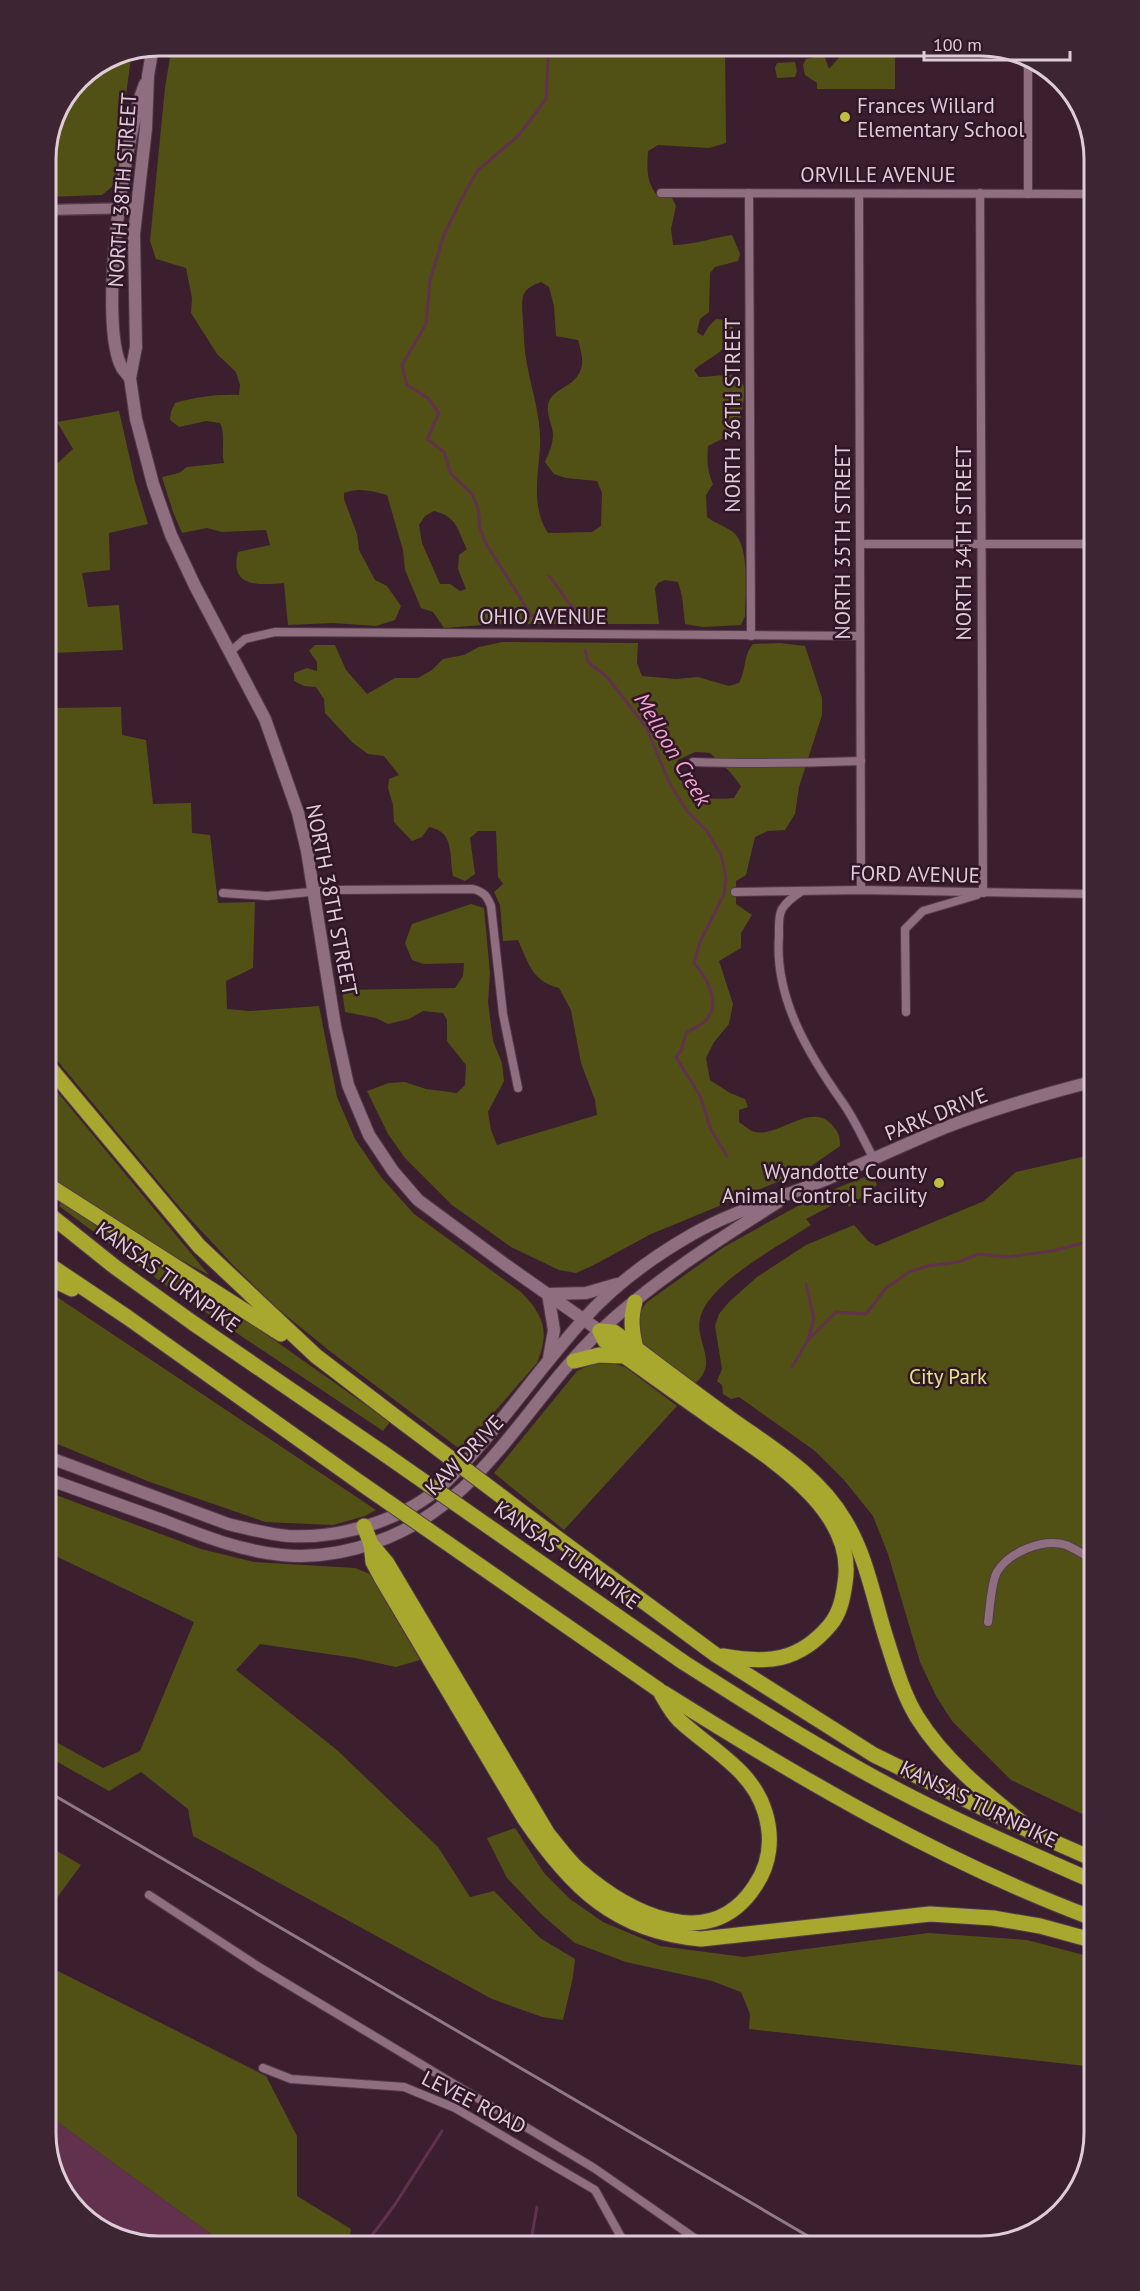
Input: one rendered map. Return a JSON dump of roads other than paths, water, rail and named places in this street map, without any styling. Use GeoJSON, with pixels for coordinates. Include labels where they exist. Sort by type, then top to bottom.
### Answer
{"type":"FeatureCollection","features":[{"type":"Feature","properties":{"kind":"highway"},"geometry":{"type":"LineString","coordinates":[[56,1076],[199,1246],[316,1356]]}},
{"type":"Feature","properties":{"kind":"highway"},"geometry":{"type":"LineString","coordinates":[[56,1191],[316,1356],[716,1655],[874,1755],[1084,1855]]}},
{"type":"Feature","properties":{"kind":"highway","name":"KANSAS TURNPIKE"},"geometry":{"type":"LineString","coordinates":[[56,1220],[115,1267],[193,1323],[683,1662],[770,1718],[861,1770],[1011,1846],[1084,1877]]}},
{"type":"Feature","properties":{"kind":"highway"},"geometry":{"type":"LineString","coordinates":[[56,1269],[658,1690],[802,1778],[908,1836],[1084,1914]]}},
{"type":"Feature","properties":{"kind":"highway"},"geometry":{"type":"LineString","coordinates":[[56,1282],[127,1317]]}},
{"type":"Feature","properties":{"kind":"highway"},"geometry":{"type":"LineString","coordinates":[[630,1352],[631,1316],[635,1302]]}},
{"type":"Feature","properties":{"kind":"highway"},"geometry":{"type":"LineString","coordinates":[[600,1331],[614,1332],[630,1352],[727,1422],[798,1480],[834,1525],[844,1550],[847,1573],[842,1602],[834,1620],[820,1636],[804,1648],[786,1657],[761,1661],[716,1655]]}},
{"type":"Feature","properties":{"kind":"highway"},"geometry":{"type":"LineString","coordinates":[[574,1361],[588,1356],[630,1352]]}},
{"type":"Feature","properties":{"kind":"highway"},"geometry":{"type":"LineString","coordinates":[[727,1422],[787,1457],[814,1480],[845,1521],[862,1558],[893,1659],[916,1716],[944,1754],[1036,1834]]}},
{"type":"Feature","properties":{"kind":"highway"},"geometry":{"type":"LineString","coordinates":[[364,1526],[371,1544],[373,1562],[387,1576],[502,1769],[546,1851],[567,1875],[609,1910],[630,1923],[675,1937],[701,1939],[895,1917],[961,1914],[1040,1926],[1084,1938]]}},
{"type":"Feature","properties":{"kind":"highway"},"geometry":{"type":"LineString","coordinates":[[502,1769],[548,1834],[576,1867],[600,1887],[652,1916],[670,1922],[704,1922],[728,1912],[750,1894],[758,1883],[768,1858],[770,1842],[765,1811],[749,1782],[721,1753],[678,1719],[658,1690]]}},
{"type":"Feature","properties":{"kind":"main road","name":"NORTH 38TH STREET"},"geometry":{"type":"LineString","coordinates":[[151,56],[148,76],[146,128],[136,208],[134,284],[136,347],[130,378],[136,419],[171,535],[195,586],[265,719],[290,788],[307,851],[335,1026],[348,1085],[369,1135],[393,1172],[418,1200],[600,1331]]}},
{"type":"Feature","properties":{"kind":"main road","name":"NORTH 38TH STREET"},"geometry":{"type":"LineString","coordinates":[[130,378],[122,368],[114,328],[113,295],[118,207],[137,102],[148,76]]}},
{"type":"Feature","properties":{"kind":"main road","name":"PARK DRIVE"},"geometry":{"type":"LineString","coordinates":[[584,1319],[620,1283],[690,1235],[743,1209],[794,1192],[964,1121],[1047,1093],[1084,1084]]}},
{"type":"Feature","properties":{"kind":"main road","name":"PARK DRIVE"},"geometry":{"type":"LineString","coordinates":[[600,1331],[662,1279],[726,1234],[794,1192]]}},
{"type":"Feature","properties":{"kind":"main road"},"geometry":{"type":"LineString","coordinates":[[548,1362],[554,1330],[548,1294],[586,1293],[620,1283]]}},
{"type":"Feature","properties":{"kind":"main road","name":"KAW DRIVE"},"geometry":{"type":"LineString","coordinates":[[56,1460],[228,1524],[257,1532],[307,1536],[364,1526],[396,1515],[420,1501],[446,1481],[503,1417],[584,1319]]}},
{"type":"Feature","properties":{"kind":"main road","name":"KAW DRIVE"},"geometry":{"type":"LineString","coordinates":[[56,1482],[214,1540],[250,1550],[307,1556],[351,1550],[395,1536],[418,1524],[459,1494],[487,1466],[600,1331]]}},
{"type":"Feature","properties":{"kind":"street"},"geometry":{"type":"LineString","coordinates":[[1028,67],[1028,194]]}},
{"type":"Feature","properties":{"kind":"street","name":"ORVILLE AVENUE"},"geometry":{"type":"LineString","coordinates":[[661,193],[1084,194]]}},
{"type":"Feature","properties":{"kind":"street","name":"NORTH 36TH STREET"},"geometry":{"type":"LineString","coordinates":[[749,193],[751,636]]}},
{"type":"Feature","properties":{"kind":"street","name":"NORTH 34TH STREET"},"geometry":{"type":"LineString","coordinates":[[980,193],[983,893]]}},
{"type":"Feature","properties":{"kind":"street","name":"NORTH 35TH STREET"},"geometry":{"type":"LineString","coordinates":[[859,194],[861,890]]}},
{"type":"Feature","properties":{"kind":"street"},"geometry":{"type":"LineString","coordinates":[[56,210],[136,208]]}},
{"type":"Feature","properties":{"kind":"street"},"geometry":{"type":"LineString","coordinates":[[860,544],[1084,544]]}},
{"type":"Feature","properties":{"kind":"street","name":"OHIO AVENUE"},"geometry":{"type":"LineString","coordinates":[[231,651],[245,639],[274,632],[860,636]]}},
{"type":"Feature","properties":{"kind":"street"},"geometry":{"type":"LineString","coordinates":[[693,762],[787,764],[815,761],[861,761]]}},
{"type":"Feature","properties":{"kind":"street"},"geometry":{"type":"LineString","coordinates":[[223,893],[267,896],[332,890],[473,889],[486,896],[491,906],[502,1014],[518,1088]]}},
{"type":"Feature","properties":{"kind":"street","name":"FORD AVENUE"},"geometry":{"type":"LineString","coordinates":[[735,892],[861,890],[1084,894]]}},
{"type":"Feature","properties":{"kind":"street"},"geometry":{"type":"LineString","coordinates":[[802,891],[789,900],[780,912],[777,952],[782,981],[807,1048],[844,1104],[874,1159]]}},
{"type":"Feature","properties":{"kind":"street"},"geometry":{"type":"LineString","coordinates":[[906,1012],[905,929],[923,911],[983,893]]}},
{"type":"Feature","properties":{"kind":"street"},"geometry":{"type":"LineString","coordinates":[[988,1622],[997,1572],[1017,1553],[1046,1542],[1066,1545],[1084,1554]]}},
{"type":"Feature","properties":{"kind":"street"},"geometry":{"type":"LineString","coordinates":[[149,1895],[259,1967],[594,2168],[691,2236]]}},
{"type":"Feature","properties":{"kind":"street","name":"LEVEE ROAD"},"geometry":{"type":"LineString","coordinates":[[263,2068],[291,2079],[404,2087],[455,2108],[595,2190],[620,2236]]}},
{"type":"Feature","properties":{"kind":"waterway","name":"Melloon Creek"},"geometry":{"type":"LineString","coordinates":[[548,56],[546,99],[519,135],[477,171],[444,235],[430,280],[426,324],[402,365],[407,385],[428,398],[439,413],[427,439],[444,452],[451,474],[472,494],[478,508],[480,528],[485,542],[531,615],[545,621],[554,619],[574,608],[584,609],[587,613],[583,620]]}},
{"type":"Feature","properties":{"kind":"waterway"},"geometry":{"type":"LineString","coordinates":[[549,576],[574,608]]}},
{"type":"Feature","properties":{"kind":"waterway","name":"Melloon Creek"},"geometry":{"type":"LineString","coordinates":[[585,650],[588,662],[607,677],[646,727],[670,784],[687,811],[707,831],[721,855],[726,877],[724,894],[700,942],[694,963],[707,982],[713,1005],[711,1013],[704,1022],[686,1033],[681,1051],[676,1057],[700,1096],[711,1130],[727,1156]]}},
{"type":"Feature","properties":{"kind":"waterway"},"geometry":{"type":"LineString","coordinates":[[808,1340],[836,1312],[866,1314],[886,1288],[909,1272],[927,1266],[958,1262],[979,1254],[1007,1257],[1052,1251],[1084,1243]]}},
{"type":"Feature","properties":{"kind":"waterway","name":"Melloon Creek"},"geometry":{"type":"LineString","coordinates":[[792,1367],[808,1340],[814,1318],[806,1284]]}},
{"type":"Feature","properties":{"kind":"waterway"},"geometry":{"type":"LineString","coordinates":[[372,2235],[394,2206],[442,2131]]}},
{"type":"Feature","properties":{"kind":"waterway","name":"Melloon Creek"},"geometry":{"type":"LineString","coordinates":[[532,2235],[537,2207]]}},
{"type":"Feature","properties":{"kind":"railway"},"geometry":{"type":"LineString","coordinates":[[56,1796],[808,2236]]}},
{"type":"Feature","properties":{"kind":"place","name":"Frances Willard Elementary School"},"geometry":{"type":"Point","coordinates":[845,117]}},
{"type":"Feature","properties":{"kind":"place","name":"Wyandotte County Animal Control Facility"},"geometry":{"type":"Point","coordinates":[939,1183]}},
{"type":"Feature","properties":{"kind":"park label","name":"City Park"},"geometry":{"type":"Point","coordinates":[948,1376]}}]}
